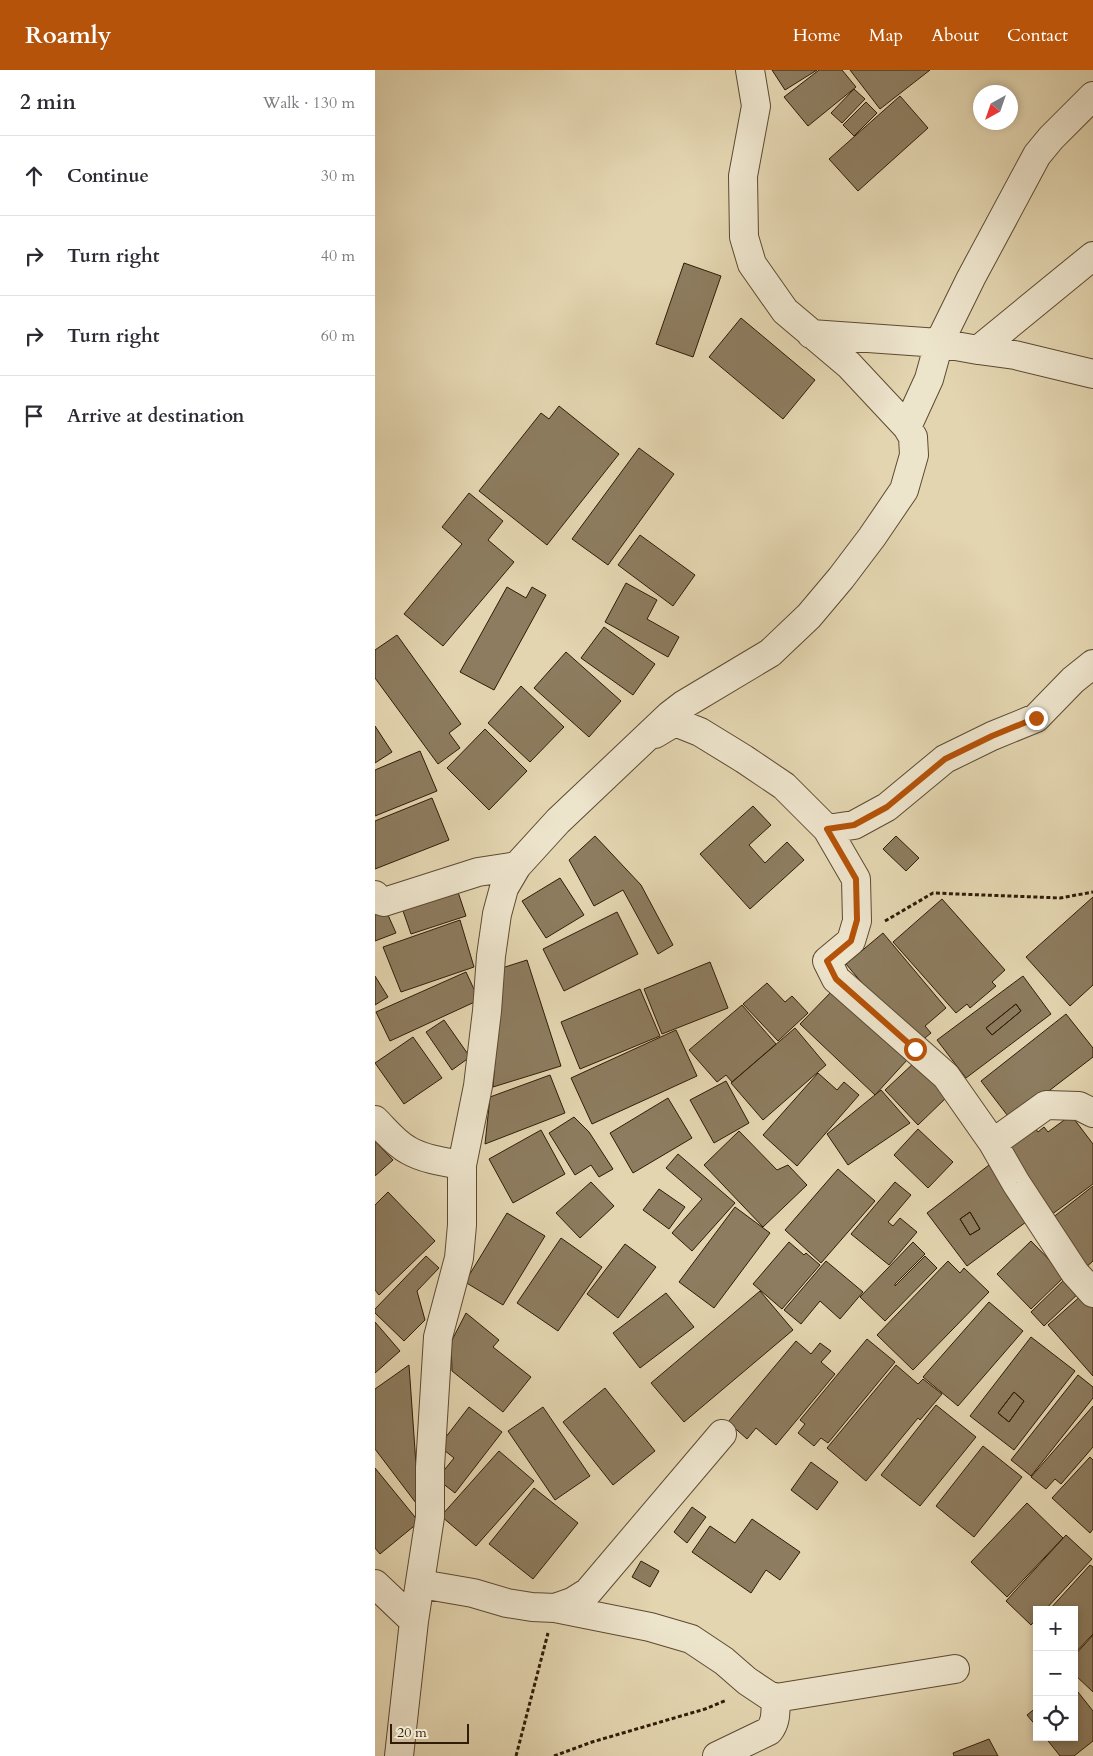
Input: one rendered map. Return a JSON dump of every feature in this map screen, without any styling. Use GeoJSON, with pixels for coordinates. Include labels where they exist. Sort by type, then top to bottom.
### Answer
{"type":"FeatureCollection","features":[{"type":"Feature","properties":{"kind":"street"},"geometry":{"type":"LineString","coordinates":[[399,1756],[414,1621],[430,1517],[430,1467],[438,1337],[459,1258],[462,1225],[462,1165],[478,1086],[491,956],[497,914],[504,888],[517,866],[558,821],[639,744],[683,706],[770,652],[815,608],[867,544],[904,490],[914,455],[913,437],[907,427],[849,365],[785,311],[752,264],[744,237],[743,176],[756,106],[750,70]]}},
{"type":"Feature","properties":{"kind":"street"},"geometry":{"type":"LineString","coordinates":[[907,427],[929,379],[939,343],[971,278],[1037,155],[1051,138],[1093,96]]}},
{"type":"Feature","properties":{"kind":"street"},"geometry":{"type":"LineString","coordinates":[[978,350],[1093,256]]}},
{"type":"Feature","properties":{"kind":"street"},"geometry":{"type":"LineString","coordinates":[[811,334],[939,343],[1015,355],[1093,374]]}},
{"type":"Feature","properties":{"kind":"street"},"geometry":{"type":"LineString","coordinates":[[827,829],[854,825],[887,807],[945,759],[992,736],[1036,718],[1073,680],[1093,664]]}},
{"type":"Feature","properties":{"kind":"street"},"geometry":{"type":"LineString","coordinates":[[639,744],[675,722],[700,732],[784,786],[827,829],[856,879],[857,920],[851,941],[827,961],[836,979],[946,1076],[993,1144],[1016,1183],[1075,1273],[1093,1293]]}},
{"type":"Feature","properties":{"kind":"street"},"geometry":{"type":"LineString","coordinates":[[375,895],[378,900],[384,902],[478,872],[517,866]]}},
{"type":"Feature","properties":{"kind":"street"},"geometry":{"type":"LineString","coordinates":[[993,1144],[1046,1105],[1079,1106],[1093,1113]]}},
{"type":"Feature","properties":{"kind":"street"},"geometry":{"type":"LineString","coordinates":[[375,1120],[409,1151],[435,1160],[462,1165]]}},
{"type":"Feature","properties":{"kind":"street"},"geometry":{"type":"LineString","coordinates":[[555,1608],[572,1602],[588,1592],[722,1434]]}},
{"type":"Feature","properties":{"kind":"street"},"geometry":{"type":"LineString","coordinates":[[375,1584],[414,1621]]}},
{"type":"Feature","properties":{"kind":"street"},"geometry":{"type":"LineString","coordinates":[[421,1584],[473,1593],[515,1604],[555,1608],[650,1627],[691,1639],[765,1692],[776,1716],[773,1726],[769,1731],[717,1756]]}},
{"type":"Feature","properties":{"kind":"street"},"geometry":{"type":"LineString","coordinates":[[765,1692],[955,1669]]}},
{"type":"Feature","properties":{"kind":"path"},"geometry":{"type":"LineString","coordinates":[[851,941],[933,893],[1060,898],[1093,892]]}},
{"type":"Feature","properties":{"kind":"path"},"geometry":{"type":"LineString","coordinates":[[516,1756],[555,1608]]}},
{"type":"Feature","properties":{"kind":"path"},"geometry":{"type":"LineString","coordinates":[[555,1756],[592,1742],[721,1703],[765,1692]]}},
{"type":"Feature","properties":{"kind":"building"},"geometry":{"type":"Polygon","coordinates":[[[772,70],[817,70],[785,90],[772,70]]]}},
{"type":"Feature","properties":{"kind":"building"},"geometry":{"type":"Polygon","coordinates":[[[819,70],[842,70],[856,87],[808,126],[784,97],[819,70]]]}},
{"type":"Feature","properties":{"kind":"building"},"geometry":{"type":"Polygon","coordinates":[[[850,70],[930,70],[880,109],[850,70]]]}},
{"type":"Feature","properties":{"kind":"building"},"geometry":{"type":"Polygon","coordinates":[[[854,89],[865,99],[842,123],[831,113],[854,89]]]}},
{"type":"Feature","properties":{"kind":"building"},"geometry":{"type":"Polygon","coordinates":[[[900,96],[928,128],[858,191],[829,159],[900,96]]]}},
{"type":"Feature","properties":{"kind":"building"},"geometry":{"type":"Polygon","coordinates":[[[866,102],[877,113],[854,136],[843,125],[866,102]]]}},
{"type":"Feature","properties":{"kind":"building"},"geometry":{"type":"Polygon","coordinates":[[[684,263],[721,276],[693,357],[656,344],[684,263]]]}},
{"type":"Feature","properties":{"kind":"building"},"geometry":{"type":"Polygon","coordinates":[[[741,318],[815,380],[783,419],[709,357],[741,318]]]}},
{"type":"Feature","properties":{"kind":"building"},"geometry":{"type":"Polygon","coordinates":[[[559,406],[619,454],[547,545],[479,491],[541,413],[549,419],[559,406]]]}},
{"type":"Feature","properties":{"kind":"building"},"geometry":{"type":"Polygon","coordinates":[[[639,448],[674,474],[608,565],[572,539],[639,448]]]}},
{"type":"Feature","properties":{"kind":"building"},"geometry":{"type":"Polygon","coordinates":[[[469,493],[503,521],[488,540],[514,562],[443,646],[404,614],[462,544],[442,527],[469,493]]]}},
{"type":"Feature","properties":{"kind":"building"},"geometry":{"type":"Polygon","coordinates":[[[640,535],[695,575],[673,606],[618,565],[640,535]]]}},
{"type":"Feature","properties":{"kind":"building"},"geometry":{"type":"Polygon","coordinates":[[[626,583],[657,600],[647,619],[679,637],[668,657],[605,622],[626,583]]]}},
{"type":"Feature","properties":{"kind":"building"},"geometry":{"type":"Polygon","coordinates":[[[507,587],[526,598],[532,587],[546,595],[494,690],[460,672],[507,587]]]}},
{"type":"Feature","properties":{"kind":"building"},"geometry":{"type":"Polygon","coordinates":[[[604,627],[655,664],[633,695],[581,658],[604,627]]]}},
{"type":"Feature","properties":{"kind":"building"},"geometry":{"type":"Polygon","coordinates":[[[397,635],[461,724],[449,733],[460,748],[438,764],[375,678],[375,650],[397,635]]]}},
{"type":"Feature","properties":{"kind":"building"},"geometry":{"type":"Polygon","coordinates":[[[566,652],[621,701],[589,737],[534,688],[566,652]]]}},
{"type":"Feature","properties":{"kind":"building"},"geometry":{"type":"Polygon","coordinates":[[[521,686],[564,727],[530,762],[488,723],[521,686]]]}},
{"type":"Feature","properties":{"kind":"building"},"geometry":{"type":"Polygon","coordinates":[[[375,726],[392,752],[375,763],[375,726]]]}},
{"type":"Feature","properties":{"kind":"building"},"geometry":{"type":"Polygon","coordinates":[[[485,729],[527,771],[489,810],[447,768],[485,729]]]}},
{"type":"Feature","properties":{"kind":"building"},"geometry":{"type":"Polygon","coordinates":[[[420,751],[437,791],[375,816],[375,770],[420,751]]]}},
{"type":"Feature","properties":{"kind":"building"},"geometry":{"type":"Polygon","coordinates":[[[432,798],[449,840],[375,869],[375,821],[432,798]]]}},
{"type":"Feature","properties":{"kind":"building"},"geometry":{"type":"Polygon","coordinates":[[[753,806],[771,825],[749,845],[765,863],[787,842],[804,860],[750,909],[700,854],[753,806]]]}},
{"type":"Feature","properties":{"kind":"building"},"geometry":{"type":"Polygon","coordinates":[[[595,836],[641,885],[673,945],[658,954],[623,890],[594,906],[569,860],[595,836]]]}},
{"type":"Feature","properties":{"kind":"building"},"geometry":{"type":"Polygon","coordinates":[[[896,836],[919,858],[906,871],[883,849],[896,836]]]}},
{"type":"Feature","properties":{"kind":"building"},"geometry":{"type":"Polygon","coordinates":[[[560,878],[584,915],[546,938],[522,901],[560,878]]]}},
{"type":"Feature","properties":{"kind":"building"},"geometry":{"type":"Polygon","coordinates":[[[456,886],[466,916],[411,934],[401,905],[456,886]]]}},
{"type":"Feature","properties":{"kind":"building"},"geometry":{"type":"Polygon","coordinates":[[[1093,897],[1093,985],[1070,1006],[1026,957],[1093,897]]]}},
{"type":"Feature","properties":{"kind":"building"},"geometry":{"type":"Polygon","coordinates":[[[942,899],[1005,970],[992,982],[996,986],[970,1008],[967,1004],[956,1013],[893,942],[942,899]]]}},
{"type":"Feature","properties":{"kind":"building"},"geometry":{"type":"Polygon","coordinates":[[[384,906],[396,933],[375,941],[375,910],[384,906]]]}},
{"type":"Feature","properties":{"kind":"building"},"geometry":{"type":"Polygon","coordinates":[[[617,912],[638,954],[564,991],[543,949],[617,912]]]}},
{"type":"Feature","properties":{"kind":"building"},"geometry":{"type":"Polygon","coordinates":[[[460,920],[474,967],[401,992],[383,947],[460,920]]]}},
{"type":"Feature","properties":{"kind":"building"},"geometry":{"type":"Polygon","coordinates":[[[883,933],[946,1008],[925,1026],[931,1033],[915,1046],[846,964],[883,933]]]}},
{"type":"Feature","properties":{"kind":"building"},"geometry":{"type":"Polygon","coordinates":[[[527,960],[561,1066],[493,1087],[502,968],[527,960]]]}},
{"type":"Feature","properties":{"kind":"building"},"geometry":{"type":"Polygon","coordinates":[[[710,962],[728,1008],[662,1034],[644,989],[710,962]]]}},
{"type":"Feature","properties":{"kind":"building"},"geometry":{"type":"Polygon","coordinates":[[[466,972],[479,1000],[390,1041],[376,1012],[466,972]]]}},
{"type":"Feature","properties":{"kind":"building"},"geometry":{"type":"Polygon","coordinates":[[[375,976],[388,997],[375,1005],[375,976]]]}},
{"type":"Feature","properties":{"kind":"building"},"geometry":{"type":"Polygon","coordinates":[[[1023,976],[1051,1014],[966,1078],[937,1040],[1023,976]],[[1016,1004],[986,1028],[992,1035],[1021,1011],[1016,1004]]]}},
{"type":"Feature","properties":{"kind":"building"},"geometry":{"type":"Polygon","coordinates":[[[767,983],[785,1002],[792,996],[808,1013],[778,1041],[743,1004],[767,983]]]}},
{"type":"Feature","properties":{"kind":"building"},"geometry":{"type":"Polygon","coordinates":[[[640,989],[660,1036],[580,1069],[561,1022],[640,989]]]}},
{"type":"Feature","properties":{"kind":"building"},"geometry":{"type":"Polygon","coordinates":[[[834,989],[908,1059],[875,1095],[800,1024],[834,989]]]}},
{"type":"Feature","properties":{"kind":"building"},"geometry":{"type":"Polygon","coordinates":[[[1016,1004],[1021,1011],[992,1035],[986,1028],[1016,1004]]]}},
{"type":"Feature","properties":{"kind":"building"},"geometry":{"type":"Polygon","coordinates":[[[742,1005],[776,1044],[732,1082],[726,1075],[717,1082],[689,1050],[742,1005]]]}},
{"type":"Feature","properties":{"kind":"building"},"geometry":{"type":"Polygon","coordinates":[[[1066,1014],[1093,1048],[1093,1057],[1011,1120],[981,1081],[1066,1014]]]}},
{"type":"Feature","properties":{"kind":"building"},"geometry":{"type":"Polygon","coordinates":[[[444,1020],[470,1057],[452,1070],[426,1032],[444,1020]]]}},
{"type":"Feature","properties":{"kind":"building"},"geometry":{"type":"Polygon","coordinates":[[[795,1028],[826,1065],[763,1120],[731,1083],[795,1028]]]}},
{"type":"Feature","properties":{"kind":"building"},"geometry":{"type":"Polygon","coordinates":[[[676,1030],[697,1076],[592,1124],[571,1078],[676,1030]]]}},
{"type":"Feature","properties":{"kind":"building"},"geometry":{"type":"Polygon","coordinates":[[[413,1037],[442,1078],[404,1104],[375,1063],[413,1037]]]}},
{"type":"Feature","properties":{"kind":"building"},"geometry":{"type":"Polygon","coordinates":[[[916,1061],[949,1095],[918,1125],[885,1090],[916,1061]]]}},
{"type":"Feature","properties":{"kind":"building"},"geometry":{"type":"Polygon","coordinates":[[[818,1073],[837,1090],[844,1082],[859,1095],[797,1166],[763,1135],[818,1073]]]}},
{"type":"Feature","properties":{"kind":"building"},"geometry":{"type":"Polygon","coordinates":[[[550,1075],[565,1113],[485,1144],[490,1097],[550,1075]]]}},
{"type":"Feature","properties":{"kind":"building"},"geometry":{"type":"Polygon","coordinates":[[[726,1081],[749,1123],[714,1143],[690,1100],[726,1081]]]}},
{"type":"Feature","properties":{"kind":"building"},"geometry":{"type":"Polygon","coordinates":[[[881,1090],[910,1123],[848,1165],[827,1134],[881,1090]]]}},
{"type":"Feature","properties":{"kind":"building"},"geometry":{"type":"Polygon","coordinates":[[[668,1098],[692,1138],[633,1173],[610,1133],[668,1098]]]}},
{"type":"Feature","properties":{"kind":"building"},"geometry":{"type":"Polygon","coordinates":[[[1071,1115],[1093,1144],[1093,1184],[1051,1215],[1003,1152],[1035,1128],[1038,1132],[1044,1127],[1048,1132],[1071,1115]]]}},
{"type":"Feature","properties":{"kind":"building"},"geometry":{"type":"Polygon","coordinates":[[[574,1117],[589,1132],[613,1169],[599,1177],[591,1165],[575,1175],[549,1133],[574,1117]]]}},
{"type":"Feature","properties":{"kind":"building"},"geometry":{"type":"Polygon","coordinates":[[[918,1129],[953,1162],[928,1188],[894,1155],[918,1129]]]}},
{"type":"Feature","properties":{"kind":"building"},"geometry":{"type":"Polygon","coordinates":[[[541,1130],[565,1174],[513,1203],[489,1159],[541,1130]]]}},
{"type":"Feature","properties":{"kind":"building"},"geometry":{"type":"Polygon","coordinates":[[[739,1131],[777,1170],[788,1165],[807,1185],[763,1227],[704,1165],[739,1131]]]}},
{"type":"Feature","properties":{"kind":"building"},"geometry":{"type":"Polygon","coordinates":[[[375,1141],[393,1160],[375,1176],[375,1141]]]}},
{"type":"Feature","properties":{"kind":"building"},"geometry":{"type":"Polygon","coordinates":[[[678,1154],[735,1203],[692,1251],[672,1233],[702,1199],[666,1168],[678,1154]]]}},
{"type":"Feature","properties":{"kind":"building"},"geometry":{"type":"Polygon","coordinates":[[[989,1165],[1030,1219],[967,1266],[927,1213],[989,1165]],[[970,1212],[960,1219],[970,1235],[980,1229],[970,1212]]]}},
{"type":"Feature","properties":{"kind":"building"},"geometry":{"type":"Polygon","coordinates":[[[838,1169],[875,1201],[821,1263],[785,1230],[838,1169]]]}},
{"type":"Feature","properties":{"kind":"building"},"geometry":{"type":"Polygon","coordinates":[[[591,1182],[614,1206],[580,1238],[556,1213],[591,1182]]]}},
{"type":"Feature","properties":{"kind":"building"},"geometry":{"type":"Polygon","coordinates":[[[895,1182],[911,1195],[888,1222],[893,1226],[900,1218],[917,1232],[889,1265],[851,1234],[895,1182]]]}},
{"type":"Feature","properties":{"kind":"building"},"geometry":{"type":"Polygon","coordinates":[[[1093,1186],[1093,1261],[1084,1269],[1047,1222],[1093,1186]]]}},
{"type":"Feature","properties":{"kind":"building"},"geometry":{"type":"Polygon","coordinates":[[[659,1189],[685,1207],[669,1229],[643,1210],[659,1189]]]}},
{"type":"Feature","properties":{"kind":"building"},"geometry":{"type":"Polygon","coordinates":[[[388,1192],[435,1241],[379,1295],[375,1290],[375,1205],[388,1192]]]}},
{"type":"Feature","properties":{"kind":"building"},"geometry":{"type":"Polygon","coordinates":[[[735,1207],[770,1233],[714,1308],[679,1282],[735,1207]]]}},
{"type":"Feature","properties":{"kind":"building"},"geometry":{"type":"Polygon","coordinates":[[[970,1212],[980,1229],[970,1235],[960,1219],[970,1212]]]}},
{"type":"Feature","properties":{"kind":"building"},"geometry":{"type":"Polygon","coordinates":[[[507,1213],[545,1236],[503,1305],[465,1282],[507,1213]]]}},
{"type":"Feature","properties":{"kind":"building"},"geometry":{"type":"Polygon","coordinates":[[[561,1238],[602,1267],[558,1331],[517,1303],[561,1238]]]}},
{"type":"Feature","properties":{"kind":"building"},"geometry":{"type":"Polygon","coordinates":[[[1031,1241],[1065,1276],[1031,1309],[997,1274],[1031,1241]]]}},
{"type":"Feature","properties":{"kind":"building"},"geometry":{"type":"Polygon","coordinates":[[[789,1242],[804,1255],[806,1253],[820,1265],[782,1309],[753,1284],[789,1242]]]}},
{"type":"Feature","properties":{"kind":"building"},"geometry":{"type":"Polygon","coordinates":[[[913,1242],[925,1254],[895,1286],[925,1256],[937,1268],[885,1321],[860,1297],[913,1242]]]}},
{"type":"Feature","properties":{"kind":"building"},"geometry":{"type":"Polygon","coordinates":[[[625,1244],[656,1267],[618,1318],[587,1294],[625,1244]]]}},
{"type":"Feature","properties":{"kind":"building"},"geometry":{"type":"Polygon","coordinates":[[[426,1256],[439,1268],[417,1291],[425,1320],[404,1341],[375,1313],[375,1309],[426,1256]]]}},
{"type":"Feature","properties":{"kind":"building"},"geometry":{"type":"Polygon","coordinates":[[[826,1261],[863,1292],[840,1319],[820,1301],[801,1324],[784,1310],[826,1261]]]}},
{"type":"Feature","properties":{"kind":"building"},"geometry":{"type":"Polygon","coordinates":[[[948,1261],[960,1273],[964,1268],[989,1292],[913,1370],[877,1335],[948,1261]]]}},
{"type":"Feature","properties":{"kind":"building"},"geometry":{"type":"Polygon","coordinates":[[[1067,1277],[1081,1291],[1044,1326],[1031,1312],[1067,1277]]]}},
{"type":"Feature","properties":{"kind":"building"},"geometry":{"type":"Polygon","coordinates":[[[760,1291],[793,1330],[684,1422],[651,1383],[760,1291]]]}},
{"type":"Feature","properties":{"kind":"building"},"geometry":{"type":"Polygon","coordinates":[[[666,1293],[694,1327],[640,1368],[613,1333],[666,1293]]]}},
{"type":"Feature","properties":{"kind":"building"},"geometry":{"type":"Polygon","coordinates":[[[1083,1294],[1093,1306],[1093,1376],[1048,1325],[1083,1294]]]}},
{"type":"Feature","properties":{"kind":"building"},"geometry":{"type":"Polygon","coordinates":[[[989,1302],[1023,1331],[958,1406],[923,1377],[989,1302]]]}},
{"type":"Feature","properties":{"kind":"building"},"geometry":{"type":"Polygon","coordinates":[[[466,1313],[499,1340],[493,1347],[531,1377],[503,1412],[452,1371],[451,1342],[466,1313]]]}},
{"type":"Feature","properties":{"kind":"building"},"geometry":{"type":"Polygon","coordinates":[[[375,1322],[400,1351],[375,1373],[375,1322]]]}},
{"type":"Feature","properties":{"kind":"building"},"geometry":{"type":"Polygon","coordinates":[[[1031,1337],[1075,1371],[1014,1450],[970,1416],[1031,1337]],[[1014,1392],[998,1413],[1009,1422],[1024,1401],[1014,1392]]]}},
{"type":"Feature","properties":{"kind":"building"},"geometry":{"type":"Polygon","coordinates":[[[867,1339],[895,1362],[828,1443],[821,1438],[814,1446],[798,1433],[805,1424],[800,1420],[867,1339]]]}},
{"type":"Feature","properties":{"kind":"building"},"geometry":{"type":"Polygon","coordinates":[[[796,1341],[811,1354],[820,1343],[831,1351],[821,1362],[835,1374],[776,1445],[756,1428],[747,1439],[728,1422],[796,1341]]]}},
{"type":"Feature","properties":{"kind":"building"},"geometry":{"type":"Polygon","coordinates":[[[409,1365],[419,1507],[375,1449],[375,1389],[409,1365]]]}},
{"type":"Feature","properties":{"kind":"building"},"geometry":{"type":"Polygon","coordinates":[[[896,1365],[918,1384],[923,1379],[942,1394],[920,1420],[918,1418],[866,1481],[827,1448],[896,1365]]]}},
{"type":"Feature","properties":{"kind":"building"},"geometry":{"type":"Polygon","coordinates":[[[1078,1375],[1093,1387],[1093,1398],[1031,1476],[1011,1460],[1078,1375]]]}},
{"type":"Feature","properties":{"kind":"building"},"geometry":{"type":"Polygon","coordinates":[[[605,1388],[655,1451],[613,1485],[563,1422],[605,1388]]]}},
{"type":"Feature","properties":{"kind":"building"},"geometry":{"type":"Polygon","coordinates":[[[1014,1392],[1024,1401],[1009,1422],[998,1413],[1014,1392]]]}},
{"type":"Feature","properties":{"kind":"building"},"geometry":{"type":"Polygon","coordinates":[[[936,1405],[976,1437],[920,1506],[881,1475],[936,1405]]]}},
{"type":"Feature","properties":{"kind":"building"},"geometry":{"type":"Polygon","coordinates":[[[1093,1406],[1093,1447],[1061,1484],[1055,1479],[1046,1489],[1031,1477],[1093,1406]]]}},
{"type":"Feature","properties":{"kind":"building"},"geometry":{"type":"Polygon","coordinates":[[[469,1407],[502,1432],[455,1493],[437,1479],[454,1458],[439,1446],[469,1407]]]}},
{"type":"Feature","properties":{"kind":"building"},"geometry":{"type":"Polygon","coordinates":[[[543,1407],[590,1476],[555,1500],[508,1431],[543,1407]]]}},
{"type":"Feature","properties":{"kind":"building"},"geometry":{"type":"Polygon","coordinates":[[[983,1446],[1022,1477],[974,1537],[936,1506],[983,1446]]]}},
{"type":"Feature","properties":{"kind":"building"},"geometry":{"type":"Polygon","coordinates":[[[499,1451],[534,1481],[476,1546],[441,1516],[499,1451]]]}},
{"type":"Feature","properties":{"kind":"building"},"geometry":{"type":"Polygon","coordinates":[[[1090,1457],[1093,1460],[1093,1529],[1090,1533],[1052,1498],[1090,1457]]]}},
{"type":"Feature","properties":{"kind":"building"},"geometry":{"type":"Polygon","coordinates":[[[811,1462],[838,1482],[817,1510],[791,1490],[811,1462]]]}},
{"type":"Feature","properties":{"kind":"building"},"geometry":{"type":"Polygon","coordinates":[[[375,1468],[419,1522],[380,1554],[375,1548],[375,1468]]]}},
{"type":"Feature","properties":{"kind":"building"},"geometry":{"type":"Polygon","coordinates":[[[534,1488],[578,1523],[533,1579],[489,1544],[534,1488]]]}},
{"type":"Feature","properties":{"kind":"building"},"geometry":{"type":"Polygon","coordinates":[[[1027,1503],[1063,1538],[1007,1597],[971,1562],[1027,1503]]]}},
{"type":"Feature","properties":{"kind":"building"},"geometry":{"type":"Polygon","coordinates":[[[692,1507],[706,1517],[687,1543],[674,1532],[692,1507]]]}},
{"type":"Feature","properties":{"kind":"building"},"geometry":{"type":"Polygon","coordinates":[[[752,1519],[800,1552],[780,1580],[766,1570],[751,1593],[692,1552],[710,1526],[735,1543],[752,1519]]]}},
{"type":"Feature","properties":{"kind":"building"},"geometry":{"type":"Polygon","coordinates":[[[1066,1535],[1092,1559],[1049,1606],[1033,1606],[1033,1623],[1031,1625],[1006,1601],[1066,1535]]]}},
{"type":"Feature","properties":{"kind":"building"},"geometry":{"type":"Polygon","coordinates":[[[641,1561],[659,1571],[650,1587],[632,1577],[641,1561]]]}},
{"type":"Feature","properties":{"kind":"building"},"geometry":{"type":"Polygon","coordinates":[[[1090,1565],[1093,1567],[1093,1634],[1078,1650],[1078,1606],[1053,1606],[1090,1565]]]}},
{"type":"Feature","properties":{"kind":"building"},"geometry":{"type":"Polygon","coordinates":[[[1093,1635],[1093,1692],[1078,1678],[1078,1652],[1093,1635]]]}},
{"type":"Feature","properties":{"kind":"building"},"geometry":{"type":"Polygon","coordinates":[[[1078,1692],[1093,1711],[1093,1741],[1074,1756],[1060,1756],[1048,1741],[1078,1741],[1078,1692]]]}},
{"type":"Feature","properties":{"kind":"building"},"geometry":{"type":"Polygon","coordinates":[[[1033,1710],[1033,1722],[1027,1715],[1033,1710]]]}},
{"type":"Feature","properties":{"kind":"building"},"geometry":{"type":"Polygon","coordinates":[[[989,1739],[998,1756],[954,1756],[953,1753],[989,1739]]]}},
{"type":"Feature","properties":{"kind":"route"},"geometry":{"type":"LineString","coordinates":[[915,1049],[836,979],[827,961],[851,941],[857,920],[856,879],[827,829],[854,825],[887,807],[945,759],[992,736],[1036,718]]}}]}
